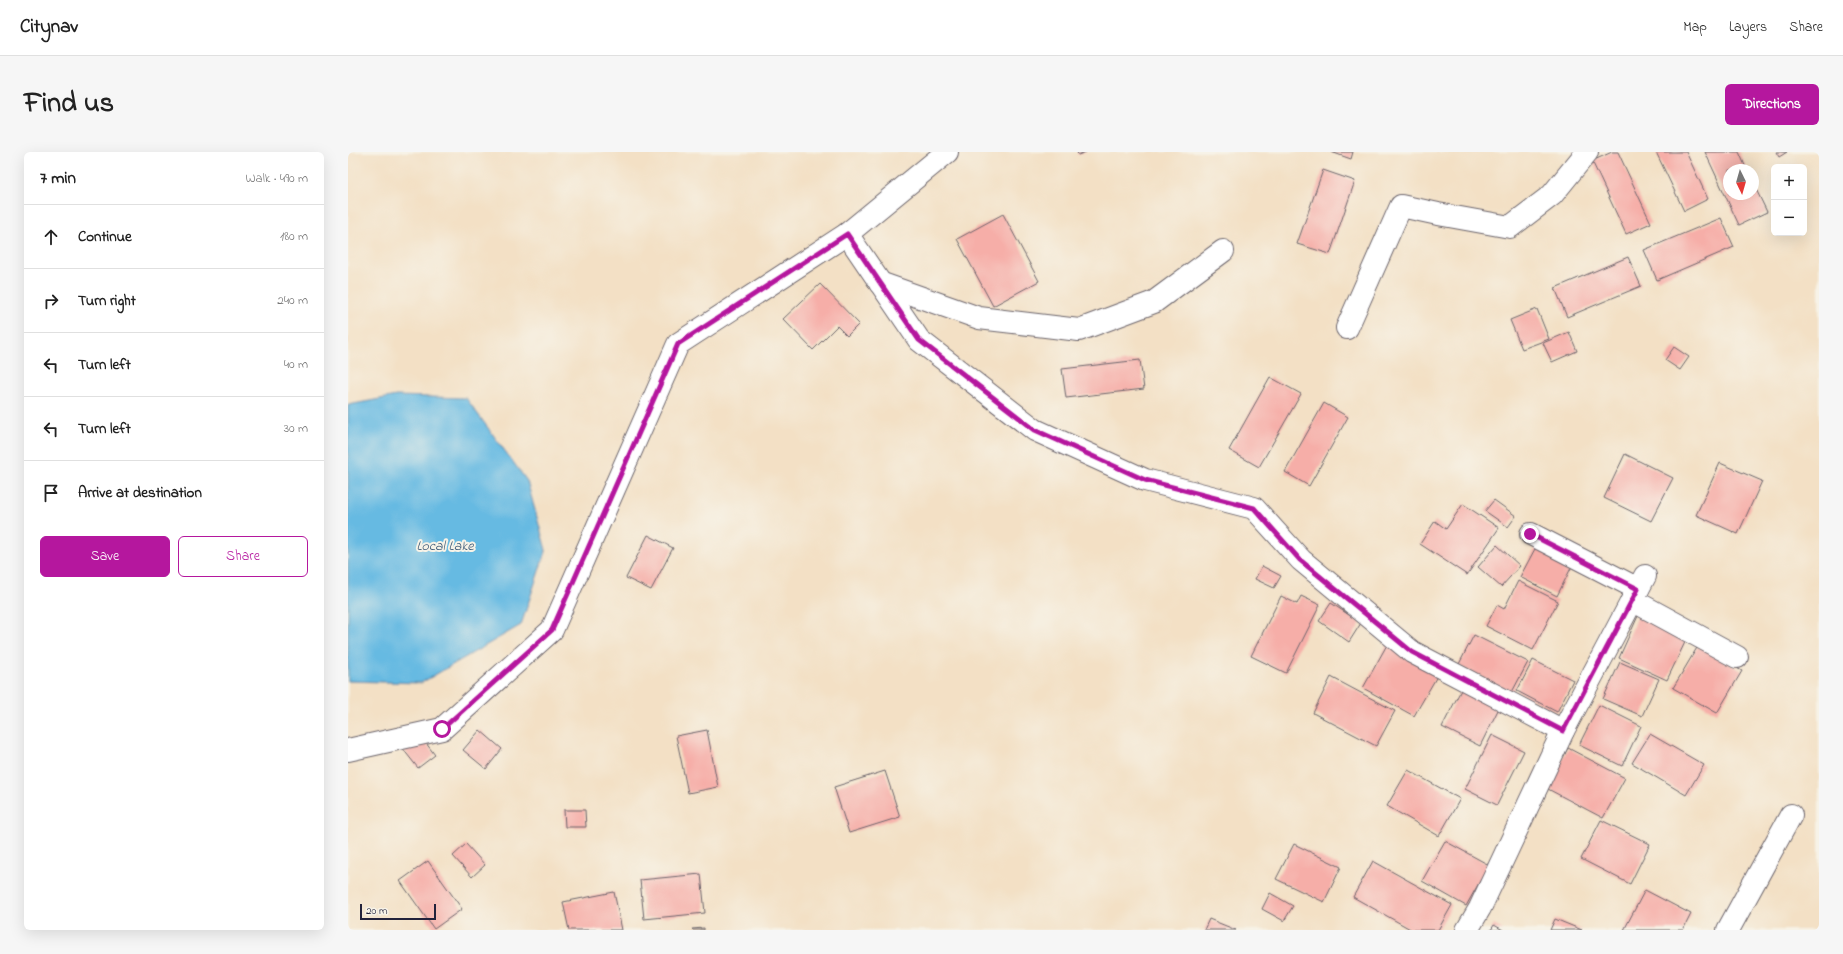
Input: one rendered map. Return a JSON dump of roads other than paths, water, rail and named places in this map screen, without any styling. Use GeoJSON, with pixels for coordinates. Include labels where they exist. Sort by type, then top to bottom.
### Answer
{"type":"FeatureCollection","features":[{"type":"Feature","properties":{"kind":"street"},"geometry":{"type":"LineString","coordinates":[[348,750],[442,729],[552,630],[678,344],[847,234],[947,152]]}},
{"type":"Feature","properties":{"kind":"street"},"geometry":{"type":"LineString","coordinates":[[1347,328],[1401,206],[1510,227],[1552,195],[1587,152]]}},
{"type":"Feature","properties":{"kind":"street"},"geometry":{"type":"LineString","coordinates":[[847,234],[919,340],[1035,430],[1145,480],[1254,508],[1300,560],[1412,652],[1563,731]]}},
{"type":"Feature","properties":{"kind":"street"},"geometry":{"type":"LineString","coordinates":[[880,283],[979,318],[1079,330],[1154,302],[1223,252]]}},
{"type":"Feature","properties":{"kind":"street"},"geometry":{"type":"LineString","coordinates":[[1530,534],[1638,588],[1737,657]]}},
{"type":"Feature","properties":{"kind":"street"},"geometry":{"type":"LineString","coordinates":[[1468,930],[1480,908],[1563,731],[1638,588]]}},
{"type":"Feature","properties":{"kind":"street"},"geometry":{"type":"LineString","coordinates":[[1728,930],[1792,815]]}},
{"type":"Feature","properties":{"kind":"water","name":"Local Lake"},"geometry":{"type":"Polygon","coordinates":[[[396,396],[466,398],[527,481],[546,550],[521,625],[421,683],[348,681],[348,405],[396,396]]]}}]}
